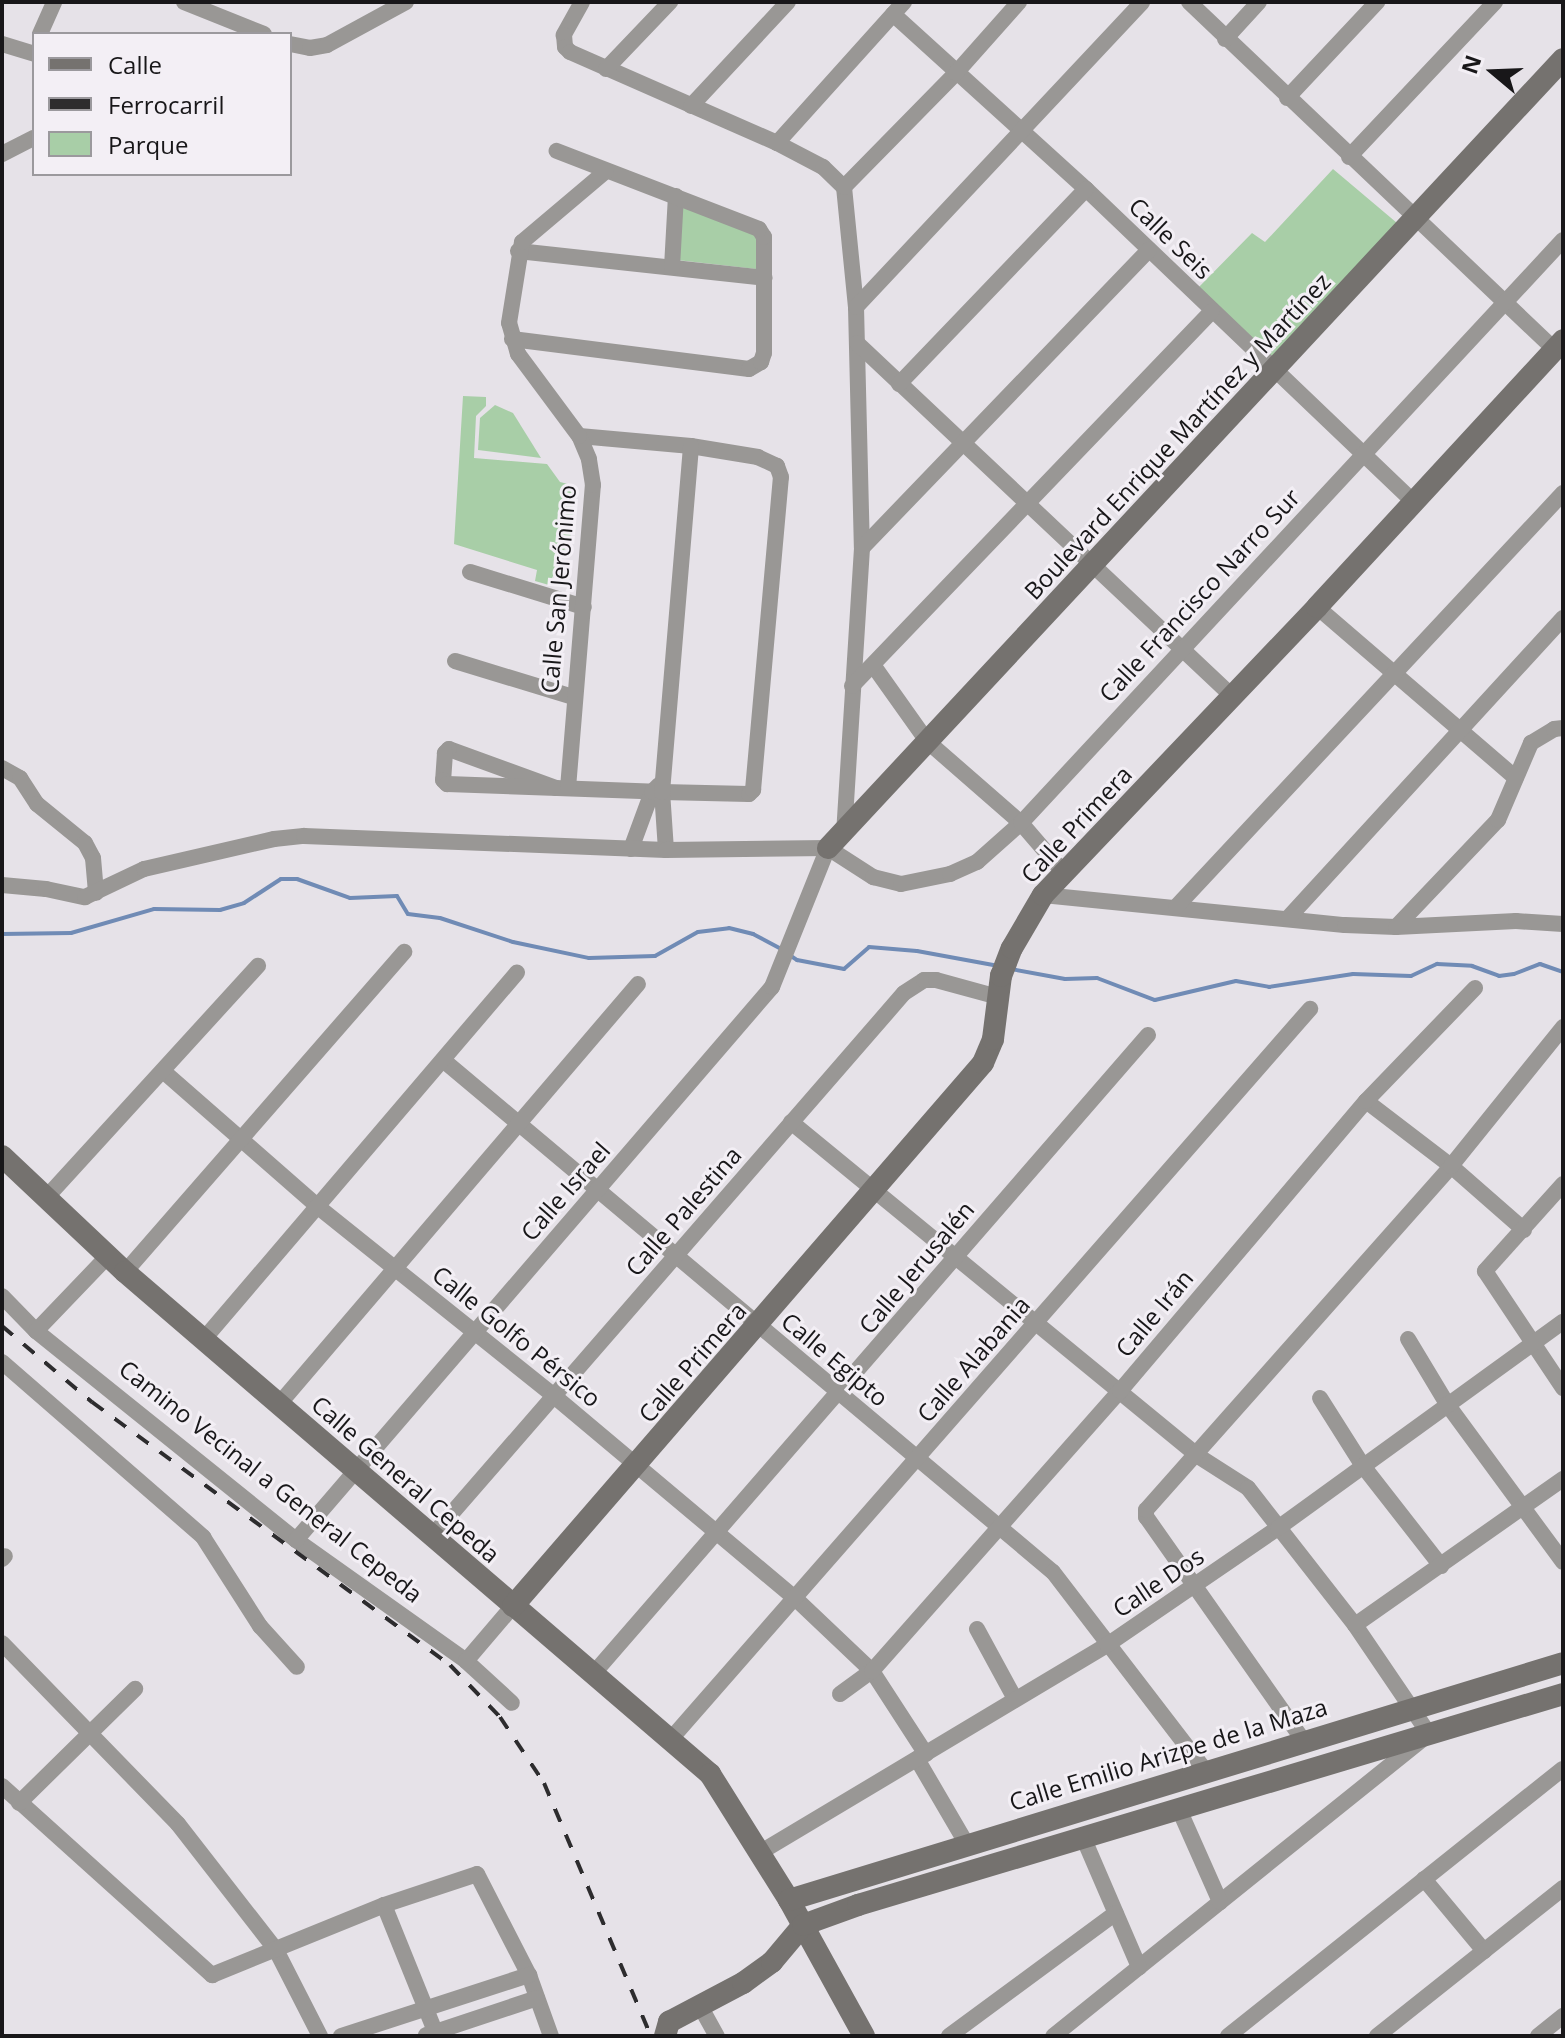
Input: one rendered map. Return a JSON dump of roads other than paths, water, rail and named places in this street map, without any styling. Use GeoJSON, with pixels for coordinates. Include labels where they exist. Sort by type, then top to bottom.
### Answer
{"type":"FeatureCollection","features":[{"type":"Feature","properties":{"kind":"street"},"geometry":{"type":"LineString","coordinates":[[41,32],[54,2]]}},
{"type":"Feature","properties":{"kind":"street"},"geometry":{"type":"LineString","coordinates":[[184,2],[259,32]]}},
{"type":"Feature","properties":{"kind":"street"},"geometry":{"type":"LineString","coordinates":[[292,45],[310,48],[327,45],[406,2]]}},
{"type":"Feature","properties":{"kind":"street"},"geometry":{"type":"LineString","coordinates":[[582,2],[564,35],[565,47],[606,69],[777,143],[823,167],[844,187],[856,307],[862,548],[844,831]]}},
{"type":"Feature","properties":{"kind":"street"},"geometry":{"type":"LineString","coordinates":[[606,69],[670,2]]}},
{"type":"Feature","properties":{"kind":"street"},"geometry":{"type":"LineString","coordinates":[[691,106],[788,2]]}},
{"type":"Feature","properties":{"kind":"street"},"geometry":{"type":"LineString","coordinates":[[844,187],[956,73],[1019,2]]}},
{"type":"Feature","properties":{"kind":"street"},"geometry":{"type":"LineString","coordinates":[[856,307],[1142,2]]}},
{"type":"Feature","properties":{"kind":"street"},"geometry":{"type":"LineString","coordinates":[[1189,2],[1504,302],[1558,344]]}},
{"type":"Feature","properties":{"kind":"street"},"geometry":{"type":"LineString","coordinates":[[1225,39],[1259,2]]}},
{"type":"Feature","properties":{"kind":"street"},"geometry":{"type":"LineString","coordinates":[[1287,98],[1377,2]]}},
{"type":"Feature","properties":{"kind":"street"},"geometry":{"type":"LineString","coordinates":[[1349,157],[1495,2]]}},
{"type":"Feature","properties":{"kind":"street"},"geometry":{"type":"LineString","coordinates":[[777,143],[898,8]]}},
{"type":"Feature","properties":{"kind":"street","name":"Calle Seis"},"geometry":{"type":"LineString","coordinates":[[898,8],[956,73],[1086,189],[1412,501]]}},
{"type":"Feature","properties":{"kind":"street"},"geometry":{"type":"LineString","coordinates":[[2,44],[32,51]]}},
{"type":"Feature","properties":{"kind":"street","name":"Boulevard Enrique Martínez y Martínez"},"geometry":{"type":"LineString","coordinates":[[828,848],[1563,59]]}},
{"type":"Feature","properties":{"kind":"street"},"geometry":{"type":"LineString","coordinates":[[2,154],[32,139]]}},
{"type":"Feature","properties":{"kind":"street"},"geometry":{"type":"LineString","coordinates":[[557,151],[763,233],[764,353],[761,362],[749,369],[512,339],[509,323],[518,251],[529,232],[606,171]]}},
{"type":"Feature","properties":{"kind":"street"},"geometry":{"type":"LineString","coordinates":[[899,384],[1086,189]]}},
{"type":"Feature","properties":{"kind":"street"},"geometry":{"type":"LineString","coordinates":[[672,267],[676,196]]}},
{"type":"Feature","properties":{"kind":"street","name":"Calle Francisco Narro Sur"},"geometry":{"type":"LineString","coordinates":[[828,848],[873,877],[901,884],[963,869],[1021,823],[1181,647],[1563,240]]}},
{"type":"Feature","properties":{"kind":"street"},"geometry":{"type":"LineString","coordinates":[[862,548],[1149,250]]}},
{"type":"Feature","properties":{"kind":"street"},"geometry":{"type":"LineString","coordinates":[[518,251],[765,278]]}},
{"type":"Feature","properties":{"kind":"street"},"geometry":{"type":"LineString","coordinates":[[852,686],[1027,500],[1212,311]]}},
{"type":"Feature","properties":{"kind":"street","name":"Calle San Jerónimo"},"geometry":{"type":"LineString","coordinates":[[512,339],[518,354],[579,436],[589,459],[593,485],[584,607],[562,788]]}},
{"type":"Feature","properties":{"kind":"street"},"geometry":{"type":"LineString","coordinates":[[857,343],[1095,563],[1232,696]]}},
{"type":"Feature","properties":{"kind":"street","name":"Calle Primera"},"geometry":{"type":"LineString","coordinates":[[513,1606],[983,1063],[993,1039],[1000,987],[1012,948],[1043,895],[1317,607],[1558,344]]}},
{"type":"Feature","properties":{"kind":"street"},"geometry":{"type":"LineString","coordinates":[[562,788],[449,749],[445,753],[443,780],[447,784],[562,788],[660,787],[749,794],[755,784],[781,477],[777,466],[769,460],[691,446],[579,436]]}},
{"type":"Feature","properties":{"kind":"street"},"geometry":{"type":"LineString","coordinates":[[666,850],[660,787],[691,446]]}},
{"type":"Feature","properties":{"kind":"street"},"geometry":{"type":"LineString","coordinates":[[1176,907],[1563,493]]}},
{"type":"Feature","properties":{"kind":"street"},"geometry":{"type":"LineString","coordinates":[[470,572],[584,607]]}},
{"type":"Feature","properties":{"kind":"street"},"geometry":{"type":"LineString","coordinates":[[1317,607],[1516,778]]}},
{"type":"Feature","properties":{"kind":"street"},"geometry":{"type":"LineString","coordinates":[[1289,917],[1563,618]]}},
{"type":"Feature","properties":{"kind":"street"},"geometry":{"type":"LineString","coordinates":[[455,661],[573,697]]}},
{"type":"Feature","properties":{"kind":"street"},"geometry":{"type":"LineString","coordinates":[[873,665],[927,741],[1021,823],[1064,873]]}},
{"type":"Feature","properties":{"kind":"street"},"geometry":{"type":"LineString","coordinates":[[1396,927],[1498,820],[1531,743],[1540,735],[1563,728]]}},
{"type":"Feature","properties":{"kind":"street"},"geometry":{"type":"LineString","coordinates":[[2,768],[20,778],[37,804],[85,843],[93,858],[96,893]]}},
{"type":"Feature","properties":{"kind":"street"},"geometry":{"type":"LineString","coordinates":[[631,849],[660,787]]}},
{"type":"Feature","properties":{"kind":"street"},"geometry":{"type":"LineString","coordinates":[[2,885],[46,889],[79,897],[96,893],[144,869],[284,838],[377,837],[666,850],[828,848]]}},
{"type":"Feature","properties":{"kind":"street","name":"Calle Israel"},"geometry":{"type":"LineString","coordinates":[[296,1540],[772,987],[781,972],[828,848]]}},
{"type":"Feature","properties":{"kind":"street"},"geometry":{"type":"LineString","coordinates":[[1043,895],[1396,927],[1516,921],[1563,924]]}},
{"type":"Feature","properties":{"kind":"street"},"geometry":{"type":"LineString","coordinates":[[125,1272],[404,952]]}},
{"type":"Feature","properties":{"kind":"street"},"geometry":{"type":"LineString","coordinates":[[45,1199],[258,966]]}},
{"type":"Feature","properties":{"kind":"street"},"geometry":{"type":"LineString","coordinates":[[204,1339],[517,973]]}},
{"type":"Feature","properties":{"kind":"street","name":"Calle Palestina"},"geometry":{"type":"LineString","coordinates":[[432,1536],[791,1122],[915,985],[936,980],[1000,987]]}},
{"type":"Feature","properties":{"kind":"street"},"geometry":{"type":"LineString","coordinates":[[280,1403],[638,984]]}},
{"type":"Feature","properties":{"kind":"street","name":"Calle Irán"},"geometry":{"type":"LineString","coordinates":[[840,1694],[872,1671],[1120,1391],[1366,1101],[1475,988]]}},
{"type":"Feature","properties":{"kind":"street","name":"Calle Alabania"},"geometry":{"type":"LineString","coordinates":[[670,1740],[1310,1009]]}},
{"type":"Feature","properties":{"kind":"street"},"geometry":{"type":"LineString","coordinates":[[1303,1740],[1146,1517],[1149,1505],[1198,1456],[1451,1166],[1563,1027]]}},
{"type":"Feature","properties":{"kind":"street","name":"Calle Jerusalén"},"geometry":{"type":"LineString","coordinates":[[594,1673],[1148,1035]]}},
{"type":"Feature","properties":{"kind":"street","name":"Calle Egipto"},"geometry":{"type":"LineString","coordinates":[[443,1060],[1053,1572],[1205,1770]]}},
{"type":"Feature","properties":{"kind":"street","name":"Calle Golfo Pérsico"},"geometry":{"type":"LineString","coordinates":[[163,1071],[317,1206],[717,1531],[796,1599],[872,1671],[966,1843]]}},
{"type":"Feature","properties":{"kind":"street"},"geometry":{"type":"LineString","coordinates":[[1366,1101],[1451,1166],[1524,1230]]}},
{"type":"Feature","properties":{"kind":"street"},"geometry":{"type":"LineString","coordinates":[[791,1122],[957,1255],[1198,1456],[1248,1488],[1355,1625],[1429,1734]]}},
{"type":"Feature","properties":{"kind":"street","name":"Calle General Cepeda"},"geometry":{"type":"LineString","coordinates":[[2,1156],[107,1257],[710,1774],[761,1852]]}},
{"type":"Feature","properties":{"kind":"street"},"geometry":{"type":"LineString","coordinates":[[1563,1184],[1524,1230],[1487,1266],[1486,1277],[1563,1388]]}},
{"type":"Feature","properties":{"kind":"street"},"geometry":{"type":"LineString","coordinates":[[36,1331],[107,1257]]}},
{"type":"Feature","properties":{"kind":"street","name":"Camino Vecinal a General Cepeda"},"geometry":{"type":"LineString","coordinates":[[2,1296],[36,1331],[296,1540],[466,1661],[512,1703]]}},
{"type":"Feature","properties":{"kind":"street","name":"Calle Dos"},"geometry":{"type":"LineString","coordinates":[[761,1852],[1107,1645],[1278,1528],[1563,1322]]}},
{"type":"Feature","properties":{"kind":"street"},"geometry":{"type":"LineString","coordinates":[[1408,1339],[1447,1404],[1525,1506],[1563,1562]]}},
{"type":"Feature","properties":{"kind":"street"},"geometry":{"type":"LineString","coordinates":[[5,1370],[212,1548],[260,1626],[297,1667]]}},
{"type":"Feature","properties":{"kind":"street"},"geometry":{"type":"LineString","coordinates":[[1320,1398],[1363,1466],[1441,1566]]}},
{"type":"Feature","properties":{"kind":"street"},"geometry":{"type":"LineString","coordinates":[[1355,1625],[1563,1479]]}},
{"type":"Feature","properties":{"kind":"street"},"geometry":{"type":"LineString","coordinates":[[466,1661],[513,1606]]}},
{"type":"Feature","properties":{"kind":"street"},"geometry":{"type":"LineString","coordinates":[[977,1629],[1015,1699]]}},
{"type":"Feature","properties":{"kind":"street"},"geometry":{"type":"LineString","coordinates":[[2,1643],[178,1824],[276,1950],[320,2036]]}},
{"type":"Feature","properties":{"kind":"street","name":"Calle Emilio Arizpe de la Maza"},"geometry":{"type":"LineString","coordinates":[[789,1900],[966,1843],[1563,1663]]}},
{"type":"Feature","properties":{"kind":"street"},"geometry":{"type":"LineString","coordinates":[[19,1803],[135,1689]]}},
{"type":"Feature","properties":{"kind":"street"},"geometry":{"type":"LineString","coordinates":[[665,2036],[669,2022],[758,1972],[785,1949],[803,1925],[858,1905],[1178,1807],[1563,1694]]}},
{"type":"Feature","properties":{"kind":"street"},"geometry":{"type":"LineString","coordinates":[[1053,2036],[1429,1734]]}},
{"type":"Feature","properties":{"kind":"street"},"geometry":{"type":"LineString","coordinates":[[1228,2036],[1563,1769]]}},
{"type":"Feature","properties":{"kind":"street"},"geometry":{"type":"LineString","coordinates":[[2,1786],[206,1973],[218,1974],[384,1905],[473,1874],[481,1877],[529,1975],[551,2036]]}},
{"type":"Feature","properties":{"kind":"street"},"geometry":{"type":"LineString","coordinates":[[1178,1807],[1220,1902]]}},
{"type":"Feature","properties":{"kind":"street"},"geometry":{"type":"LineString","coordinates":[[1083,1837],[1139,1967]]}},
{"type":"Feature","properties":{"kind":"street"},"geometry":{"type":"LineString","coordinates":[[761,1852],[864,2036]]}},
{"type":"Feature","properties":{"kind":"street"},"geometry":{"type":"LineString","coordinates":[[1424,1879],[1484,1951]]}},
{"type":"Feature","properties":{"kind":"street"},"geometry":{"type":"LineString","coordinates":[[1377,2036],[1563,1888]]}},
{"type":"Feature","properties":{"kind":"street"},"geometry":{"type":"LineString","coordinates":[[384,1905],[426,2007],[432,2035],[537,1998]]}},
{"type":"Feature","properties":{"kind":"street"},"geometry":{"type":"LineString","coordinates":[[949,2036],[1116,1913]]}},
{"type":"Feature","properties":{"kind":"street"},"geometry":{"type":"LineString","coordinates":[[341,2036],[529,1975]]}},
{"type":"Feature","properties":{"kind":"street"},"geometry":{"type":"LineString","coordinates":[[699,2004],[717,2036]]}},
{"type":"Feature","properties":{"kind":"street"},"geometry":{"type":"LineString","coordinates":[[1538,2036],[1563,2016]]}},
{"type":"Feature","properties":{"kind":"waterway"},"geometry":{"type":"LineString","coordinates":[[2,934],[71,933],[154,909],[220,910],[244,903],[281,879],[297,879],[350,898],[397,896],[408,914],[440,918],[513,942],[589,958],[655,956],[698,932],[729,928],[753,934],[781,949]]}},
{"type":"Feature","properties":{"kind":"waterway"},"geometry":{"type":"LineString","coordinates":[[788,954],[797,960],[844,969],[869,947],[917,951],[999,966]]}},
{"type":"Feature","properties":{"kind":"waterway"},"geometry":{"type":"LineString","coordinates":[[1011,969],[1065,979],[1097,978],[1155,1000],[1236,981],[1269,987],[1353,974],[1411,976],[1437,964],[1472,966],[1499,976],[1540,964],[1563,972]]}},
{"type":"Feature","properties":{"kind":"railway"},"geometry":{"type":"LineString","coordinates":[[2,1326],[92,1402],[450,1665],[500,1717],[544,1783],[651,2036]]}}]}
